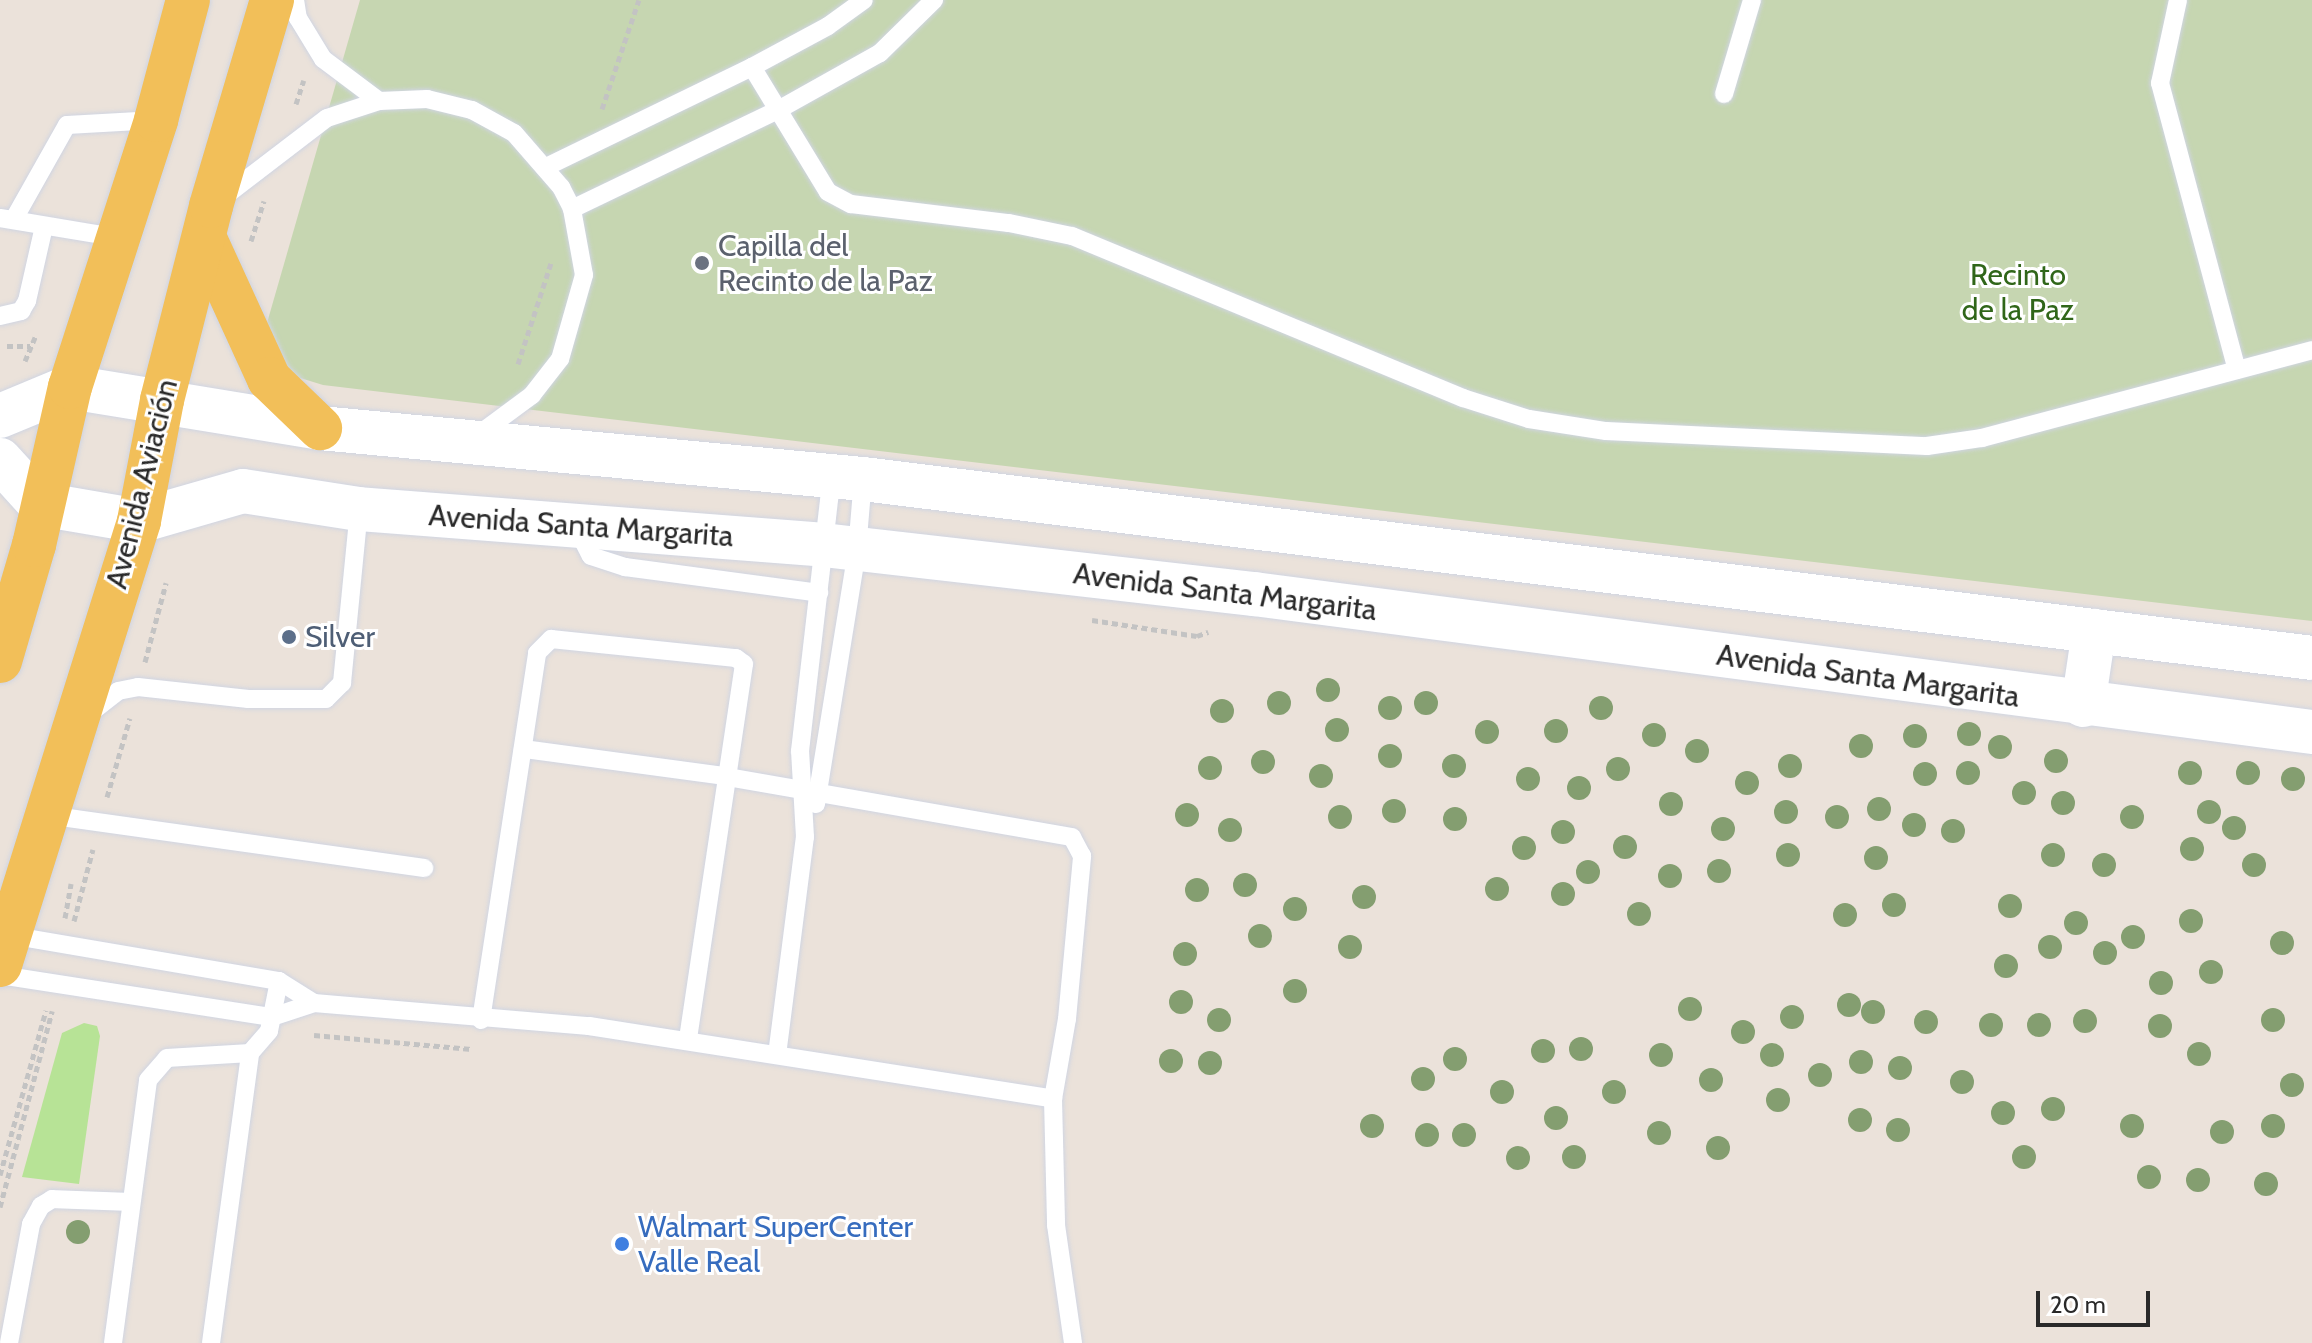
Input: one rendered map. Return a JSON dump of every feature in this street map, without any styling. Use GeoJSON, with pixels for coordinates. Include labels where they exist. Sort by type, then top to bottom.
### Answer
{"type":"FeatureCollection","features":[{"type":"Feature","properties":{"kind":"main road"},"geometry":{"type":"LineString","coordinates":[[0,661],[34,545],[40,504],[70,387],[156,120],[188,0]]}},
{"type":"Feature","properties":{"kind":"main road","name":"Avenida Aviación"},"geometry":{"type":"LineString","coordinates":[[3,959],[71,728],[139,521],[162,400],[208,223],[272,0]]}},
{"type":"Feature","properties":{"kind":"main road"},"geometry":{"type":"LineString","coordinates":[[208,223],[269,379],[320,428]]}},
{"type":"Feature","properties":{"kind":"main road"},"geometry":{"type":"LineString","coordinates":[[0,416],[70,387],[320,428],[486,430],[2312,658]]}},
{"type":"Feature","properties":{"kind":"main road"},"geometry":{"type":"LineString","coordinates":[[0,460],[40,504],[139,521]]}},
{"type":"Feature","properties":{"kind":"main road","name":"Avenida Santa Margarita"},"geometry":{"type":"LineString","coordinates":[[139,521],[243,491],[359,509],[574,523],[840,548],[1254,594],[2083,705],[2312,732]]}},
{"type":"Feature","properties":{"kind":"main road"},"geometry":{"type":"LineString","coordinates":[[2083,705],[2094,631]]}},
{"type":"Feature","properties":{"kind":"lane"},"geometry":{"type":"LineString","coordinates":[[295,0],[298,18],[323,59],[379,101]]}},
{"type":"Feature","properties":{"kind":"lane"},"geometry":{"type":"LineString","coordinates":[[548,166],[752,67],[864,0]]}},
{"type":"Feature","properties":{"kind":"lane"},"geometry":{"type":"LineString","coordinates":[[572,209],[778,110],[880,53],[934,0]]}},
{"type":"Feature","properties":{"kind":"lane"},"geometry":{"type":"LineString","coordinates":[[1724,94],[1752,0]]}},
{"type":"Feature","properties":{"kind":"lane"},"geometry":{"type":"LineString","coordinates":[[2178,0],[2160,83],[2237,370]]}},
{"type":"Feature","properties":{"kind":"lane"},"geometry":{"type":"LineString","coordinates":[[752,67],[828,192],[851,204],[1009,223],[1072,236],[1463,398],[1529,419],[1606,431],[1927,446],[1982,438],[2312,350]]}},
{"type":"Feature","properties":{"kind":"lane"},"geometry":{"type":"LineString","coordinates":[[208,223],[327,118],[379,101],[427,99],[472,110],[514,133],[548,166],[572,209],[584,275],[560,359],[532,395],[486,430]]}},
{"type":"Feature","properties":{"kind":"lane"},"geometry":{"type":"LineString","coordinates":[[120,238],[7,218],[67,125],[156,120]]}},
{"type":"Feature","properties":{"kind":"lane"},"geometry":{"type":"LineString","coordinates":[[0,316],[21,311],[27,301],[44,226]]}},
{"type":"Feature","properties":{"kind":"lane"},"geometry":{"type":"LineString","coordinates":[[777,1055],[848,477]]}},
{"type":"Feature","properties":{"kind":"lane"},"geometry":{"type":"LineString","coordinates":[[810,794],[800,751],[819,593],[840,548],[848,477]]}},
{"type":"Feature","properties":{"kind":"lane"},"geometry":{"type":"LineString","coordinates":[[71,728],[118,691],[138,687],[248,699],[326,699],[342,683],[359,509]]}},
{"type":"Feature","properties":{"kind":"lane"},"geometry":{"type":"LineString","coordinates":[[574,523],[591,556],[625,567],[819,593]]}},
{"type":"Feature","properties":{"kind":"lane"},"geometry":{"type":"LineString","coordinates":[[481,1020],[537,653],[551,639],[736,658],[746,672],[724,776],[688,1039]]}},
{"type":"Feature","properties":{"kind":"lane"},"geometry":{"type":"LineString","coordinates":[[523,749],[724,776],[810,794],[1072,837],[1080,846],[1067,1019],[1053,1099],[1056,1225],[1073,1343]]}},
{"type":"Feature","properties":{"kind":"lane"},"geometry":{"type":"LineString","coordinates":[[47,815],[424,868]]}},
{"type":"Feature","properties":{"kind":"lane"},"geometry":{"type":"LineString","coordinates":[[3,959],[67,945],[279,981],[314,1003]]}},
{"type":"Feature","properties":{"kind":"lane"},"geometry":{"type":"LineString","coordinates":[[3,959],[272,1017],[314,1003],[481,1020],[589,1026],[688,1039],[1053,1099]]}},
{"type":"Feature","properties":{"kind":"lane"},"geometry":{"type":"LineString","coordinates":[[211,1343],[250,1053],[269,1031],[279,981]]}},
{"type":"Feature","properties":{"kind":"lane"},"geometry":{"type":"LineString","coordinates":[[113,1343],[129,1202],[148,1080],[167,1058],[250,1053]]}},
{"type":"Feature","properties":{"kind":"lane"},"geometry":{"type":"LineString","coordinates":[[9,1343],[31,1224],[41,1206],[52,1199],[129,1202]]}},
{"type":"Feature","properties":{"kind":"path"},"geometry":{"type":"LineString","coordinates":[[599,120],[639,0]]}},
{"type":"Feature","properties":{"kind":"path"},"geometry":{"type":"LineString","coordinates":[[486,430],[554,255]]}},
{"type":"Feature","properties":{"kind":"path"},"geometry":{"type":"LineString","coordinates":[[0,345],[30,346]]}},
{"type":"Feature","properties":{"kind":"path"},"geometry":{"type":"LineString","coordinates":[[67,945],[169,574]]}},
{"type":"Feature","properties":{"kind":"path"},"geometry":{"type":"LineString","coordinates":[[0,1175],[50,1009],[0,1207]]}},
{"type":"Feature","properties":{"kind":"green space","name":"Recinto de la Paz"},"geometry":{"type":"Polygon","coordinates":[[[360,0],[2312,0],[2312,621],[323,385],[297,377],[283,364],[267,323],[360,0]]]}},
{"type":"Feature","properties":{"kind":"green space"},"geometry":{"type":"Polygon","coordinates":[[[84,1023],[97,1026],[100,1036],[79,1184],[22,1177],[62,1033],[84,1023]]]}},
{"type":"Feature","properties":{"kind":"place","name":"Capilla del Recinto de la Paz"},"geometry":{"type":"Point","coordinates":[702,263]}},
{"type":"Feature","properties":{"kind":"place","name":"Silver"},"geometry":{"type":"Point","coordinates":[289,637]}},
{"type":"Feature","properties":{"kind":"place","name":"Walmart SuperCenter Valle Real"},"geometry":{"type":"Point","coordinates":[622,1244]}}]}
